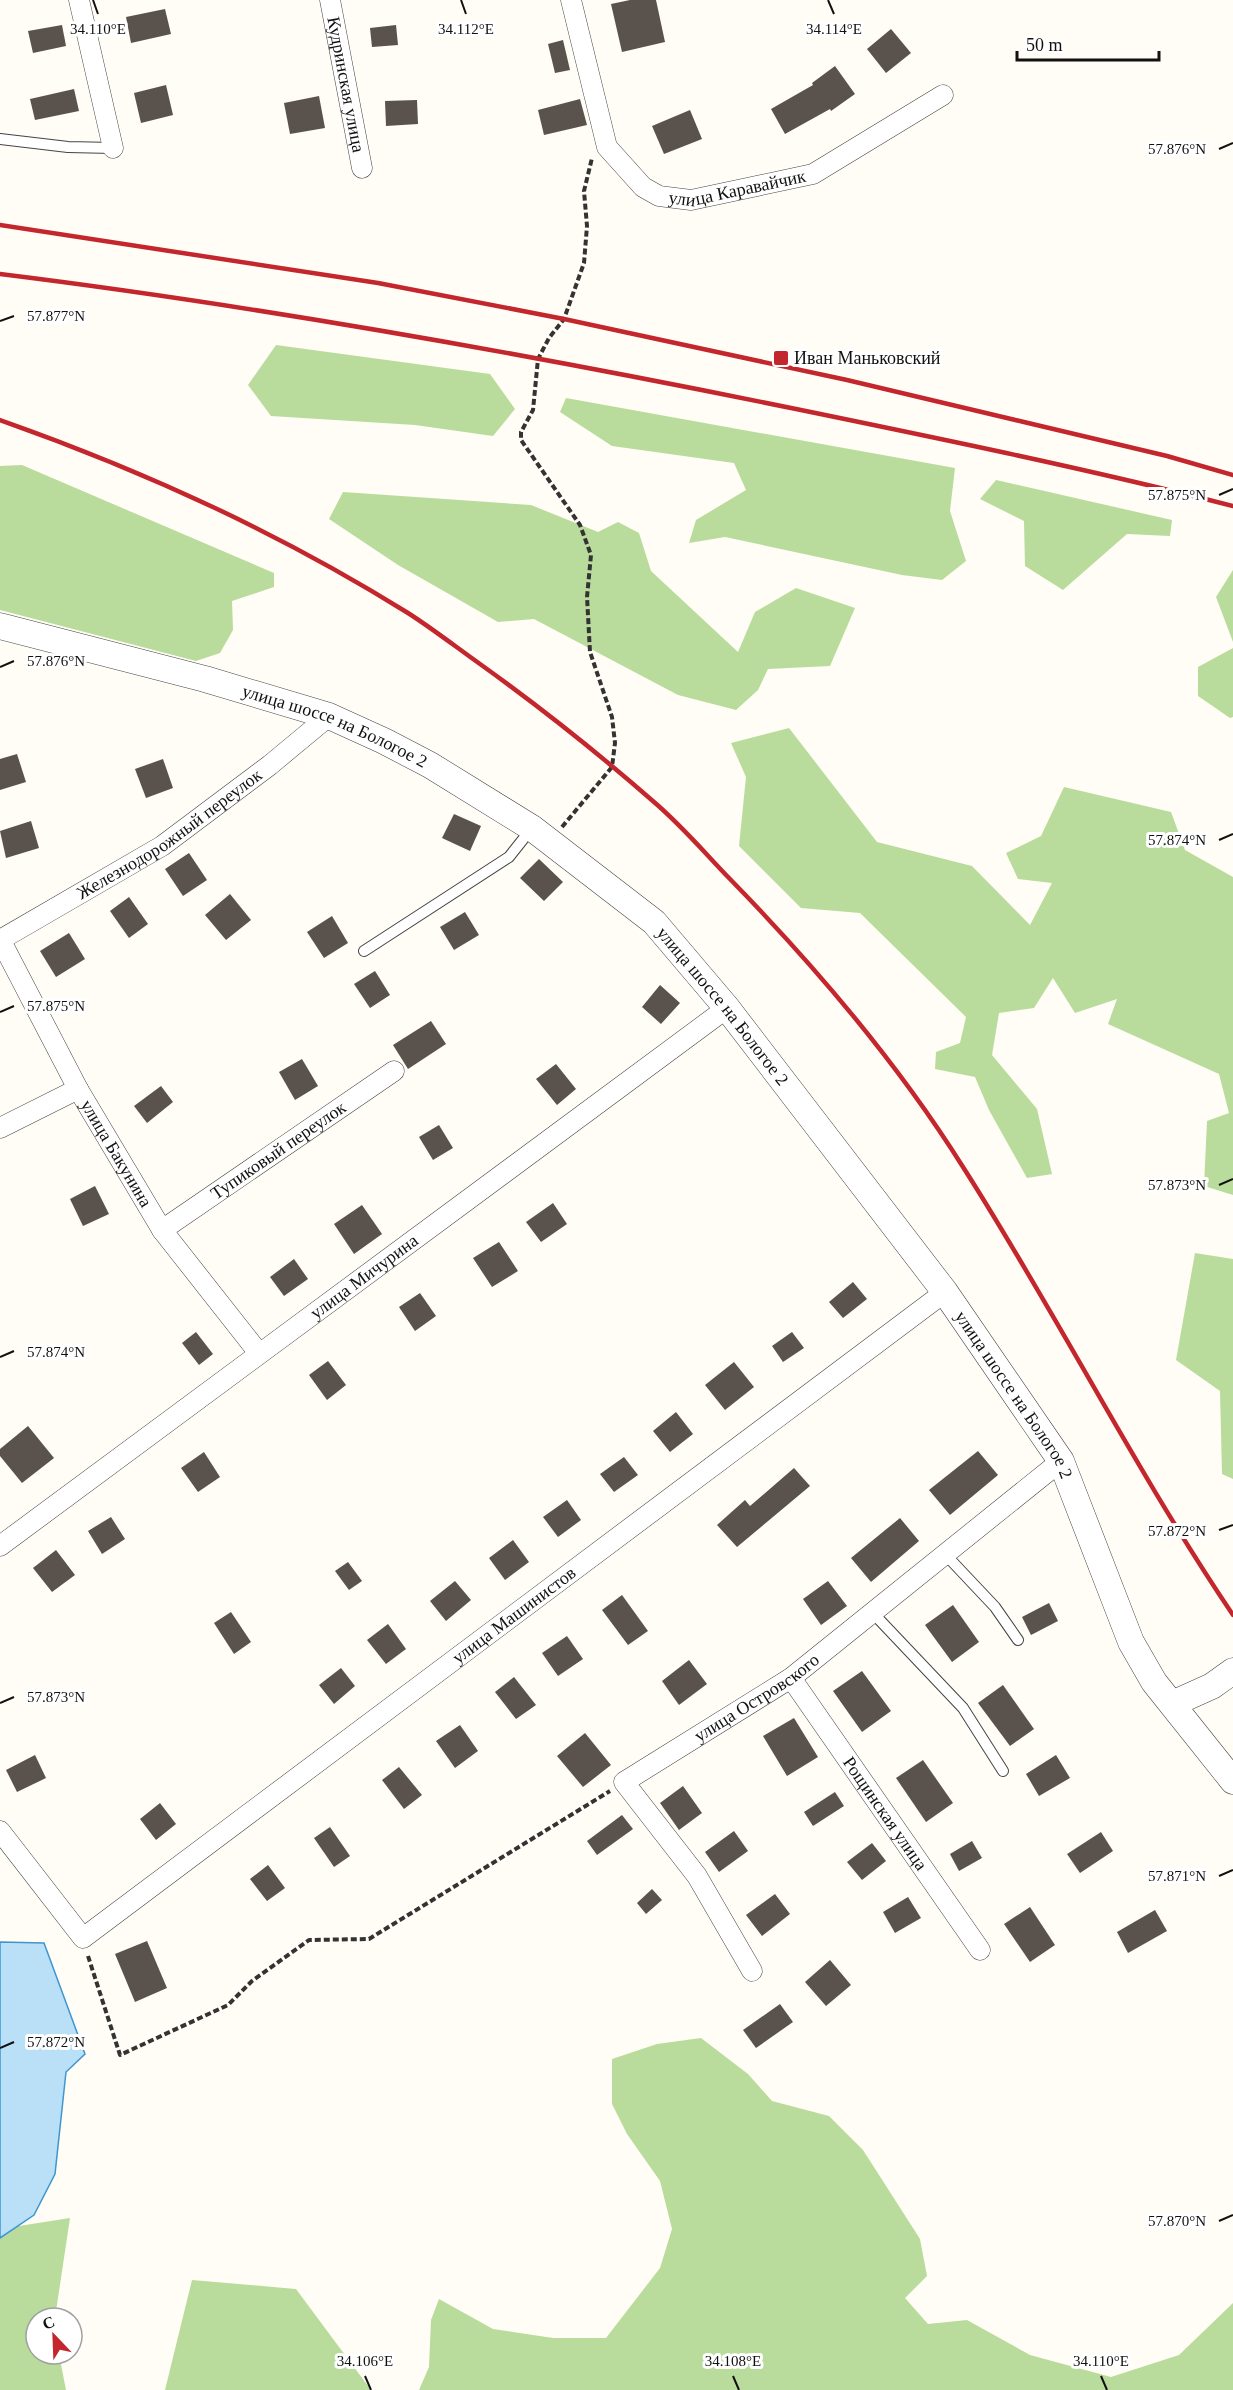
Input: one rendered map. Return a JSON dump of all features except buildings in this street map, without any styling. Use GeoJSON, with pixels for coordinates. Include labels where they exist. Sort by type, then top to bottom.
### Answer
{"type":"FeatureCollection","features":[{"type":"Feature","properties":{"kind":"street"},"geometry":{"type":"LineString","coordinates":[[79,0],[113,148]]}},
{"type":"Feature","properties":{"kind":"street","name":"Кудринская улица"},"geometry":{"type":"LineString","coordinates":[[330,0],[362,168]]}},
{"type":"Feature","properties":{"kind":"street","name":"улица Каравайчик"},"geometry":{"type":"LineString","coordinates":[[572,0],[607,147],[643,187],[659,196],[691,200],[813,174],[943,95]]}},
{"type":"Feature","properties":{"kind":"street","name":"улица шоссе на Бологое 2"},"geometry":{"type":"LineString","coordinates":[[0,626],[205,679],[329,716],[430,765],[541,834],[654,922],[727,1008],[945,1292],[1061,1461],[1131,1642],[1154,1682],[1233,1781]]}},
{"type":"Feature","properties":{"kind":"street","name":"Железнодорожный переулок"},"geometry":{"type":"LineString","coordinates":[[0,940],[162,846],[270,765],[329,716]]}},
{"type":"Feature","properties":{"kind":"street","name":"улица Бакунина"},"geometry":{"type":"LineString","coordinates":[[0,940],[78,1089],[162,1230],[258,1352]]}},
{"type":"Feature","properties":{"kind":"street","name":"улица Мичурина"},"geometry":{"type":"LineString","coordinates":[[0,1546],[258,1352],[727,1008]]}},
{"type":"Feature","properties":{"kind":"street","name":"Тупиковый переулок"},"geometry":{"type":"LineString","coordinates":[[162,1230],[394,1071]]}},
{"type":"Feature","properties":{"kind":"street"},"geometry":{"type":"LineString","coordinates":[[0,1128],[78,1089]]}},
{"type":"Feature","properties":{"kind":"street","name":"улица Машинистов"},"geometry":{"type":"LineString","coordinates":[[83,1938],[945,1292]]}},
{"type":"Feature","properties":{"kind":"street","name":"улица Островского"},"geometry":{"type":"LineString","coordinates":[[624,1782],[791,1678],[1061,1461]]}},
{"type":"Feature","properties":{"kind":"street"},"geometry":{"type":"LineString","coordinates":[[1172,1704],[1212,1686],[1233,1671]]}},
{"type":"Feature","properties":{"kind":"street","name":"Рощинская улица"},"geometry":{"type":"LineString","coordinates":[[791,1678],[980,1950]]}},
{"type":"Feature","properties":{"kind":"street"},"geometry":{"type":"LineString","coordinates":[[624,1782],[697,1876],[752,1971]]}},
{"type":"Feature","properties":{"kind":"street"},"geometry":{"type":"LineString","coordinates":[[0,1831],[83,1938]]}},
{"type":"Feature","properties":{"kind":"lane"},"geometry":{"type":"LineString","coordinates":[[0,139],[68,147],[113,148]]}},
{"type":"Feature","properties":{"kind":"lane"},"geometry":{"type":"LineString","coordinates":[[364,951],[541,834]]}},
{"type":"Feature","properties":{"kind":"lane"},"geometry":{"type":"LineString","coordinates":[[945,1554],[995,1607],[1018,1640]]}},
{"type":"Feature","properties":{"kind":"lane"},"geometry":{"type":"LineString","coordinates":[[873,1612],[963,1708],[1003,1771]]}},
{"type":"Feature","properties":{"kind":"path"},"geometry":{"type":"LineString","coordinates":[[541,834],[612,766],[615,743],[612,717],[590,652],[587,597],[591,555],[580,525],[521,440],[521,432],[533,410],[538,359],[549,338],[564,319],[584,263],[587,226],[584,191],[602,126]]}},
{"type":"Feature","properties":{"kind":"path"},"geometry":{"type":"LineString","coordinates":[[83,1938],[120,2055],[228,2005],[252,1981],[309,1940],[369,1939],[624,1782]]}},
{"type":"Feature","properties":{"kind":"green space"},"geometry":{"type":"Polygon","coordinates":[[[276,345],[490,374],[515,409],[493,436],[415,425],[271,416],[248,385],[276,345]]]}},
{"type":"Feature","properties":{"kind":"green space"},"geometry":{"type":"Polygon","coordinates":[[[566,398],[955,468],[950,511],[966,561],[942,580],[902,575],[725,537],[689,543],[696,520],[746,490],[734,463],[612,446],[560,412],[566,398]]]}},
{"type":"Feature","properties":{"kind":"green space"},"geometry":{"type":"Polygon","coordinates":[[[22,465],[274,573],[274,587],[232,601],[233,630],[220,653],[196,661],[0,610],[0,466],[22,465]]]}},
{"type":"Feature","properties":{"kind":"green space"},"geometry":{"type":"Polygon","coordinates":[[[996,480],[1172,520],[1170,536],[1127,534],[1063,590],[1025,566],[1024,521],[980,499],[996,480]]]}},
{"type":"Feature","properties":{"kind":"green space"},"geometry":{"type":"Polygon","coordinates":[[[343,492],[531,505],[598,532],[618,522],[639,533],[651,571],[738,652],[755,612],[796,588],[855,608],[830,666],[768,669],[758,690],[736,710],[678,695],[534,619],[498,622],[398,565],[329,519],[343,492]]]}},
{"type":"Feature","properties":{"kind":"green space"},"geometry":{"type":"Polygon","coordinates":[[[1233,570],[1233,642],[1216,597],[1233,570]]]}},
{"type":"Feature","properties":{"kind":"green space"},"geometry":{"type":"Polygon","coordinates":[[[1233,648],[1233,717],[1230,718],[1198,696],[1198,667],[1233,648]]]}},
{"type":"Feature","properties":{"kind":"green space"},"geometry":{"type":"Polygon","coordinates":[[[789,728],[877,842],[972,866],[1030,925],[1052,883],[1018,879],[1006,853],[1041,836],[1064,787],[1171,812],[1185,850],[1233,877],[1233,1195],[1204,1186],[1207,1121],[1229,1113],[1219,1074],[1108,1024],[1117,999],[1075,1013],[1053,978],[1034,1008],[999,1013],[992,1055],[1037,1109],[1052,1174],[1027,1178],[989,1110],[975,1077],[935,1069],[936,1052],[960,1043],[966,1017],[860,913],[801,908],[739,846],[746,777],[731,743],[789,728]]]}},
{"type":"Feature","properties":{"kind":"green space"},"geometry":{"type":"Polygon","coordinates":[[[1195,1253],[1233,1259],[1233,1479],[1222,1474],[1220,1391],[1176,1360],[1195,1253]]]}},
{"type":"Feature","properties":{"kind":"green space"},"geometry":{"type":"Polygon","coordinates":[[[701,2038],[748,2074],[772,2101],[829,2116],[863,2150],[920,2239],[927,2276],[905,2298],[928,2324],[967,2320],[1030,2355],[1111,2377],[1179,2355],[1233,2303],[1233,2390],[419,2390],[429,2367],[431,2320],[439,2299],[493,2329],[553,2338],[606,2338],[660,2268],[672,2229],[660,2181],[627,2134],[612,2104],[612,2059],[657,2044],[701,2038]]]}},
{"type":"Feature","properties":{"kind":"green space"},"geometry":{"type":"Polygon","coordinates":[[[70,2218],[57,2306],[24,2306],[24,2366],[61,2366],[66,2390],[0,2390],[0,2229],[70,2218]]]}},
{"type":"Feature","properties":{"kind":"green space"},"geometry":{"type":"Polygon","coordinates":[[[192,2280],[296,2289],[371,2390],[165,2390],[192,2280]]]}},
{"type":"Feature","properties":{"kind":"water"},"geometry":{"type":"Polygon","coordinates":[[[0,1942],[44,1943],[85,2054],[66,2072],[55,2174],[34,2215],[0,2238],[0,1942]]]}},
{"type":"Feature","properties":{"kind":"railway"},"geometry":{"type":"LineString","coordinates":[[0,225],[378,283],[564,319],[847,380],[1167,456],[1233,475]]}},
{"type":"Feature","properties":{"kind":"railway"},"geometry":{"type":"LineString","coordinates":[[0,274],[300,317],[598,370],[960,443],[1233,506]]}},
{"type":"Feature","properties":{"kind":"railway"},"geometry":{"type":"LineString","coordinates":[[0,420],[106,460],[209,505],[360,584],[426,625],[525,697],[612,766],[674,820],[761,911],[854,1016],[938,1128],[998,1223],[1129,1448],[1233,1615]]}},
{"type":"Feature","properties":{"kind":"place","name":"Иван Маньковский"},"geometry":{"type":"Point","coordinates":[781,358]}}]}
